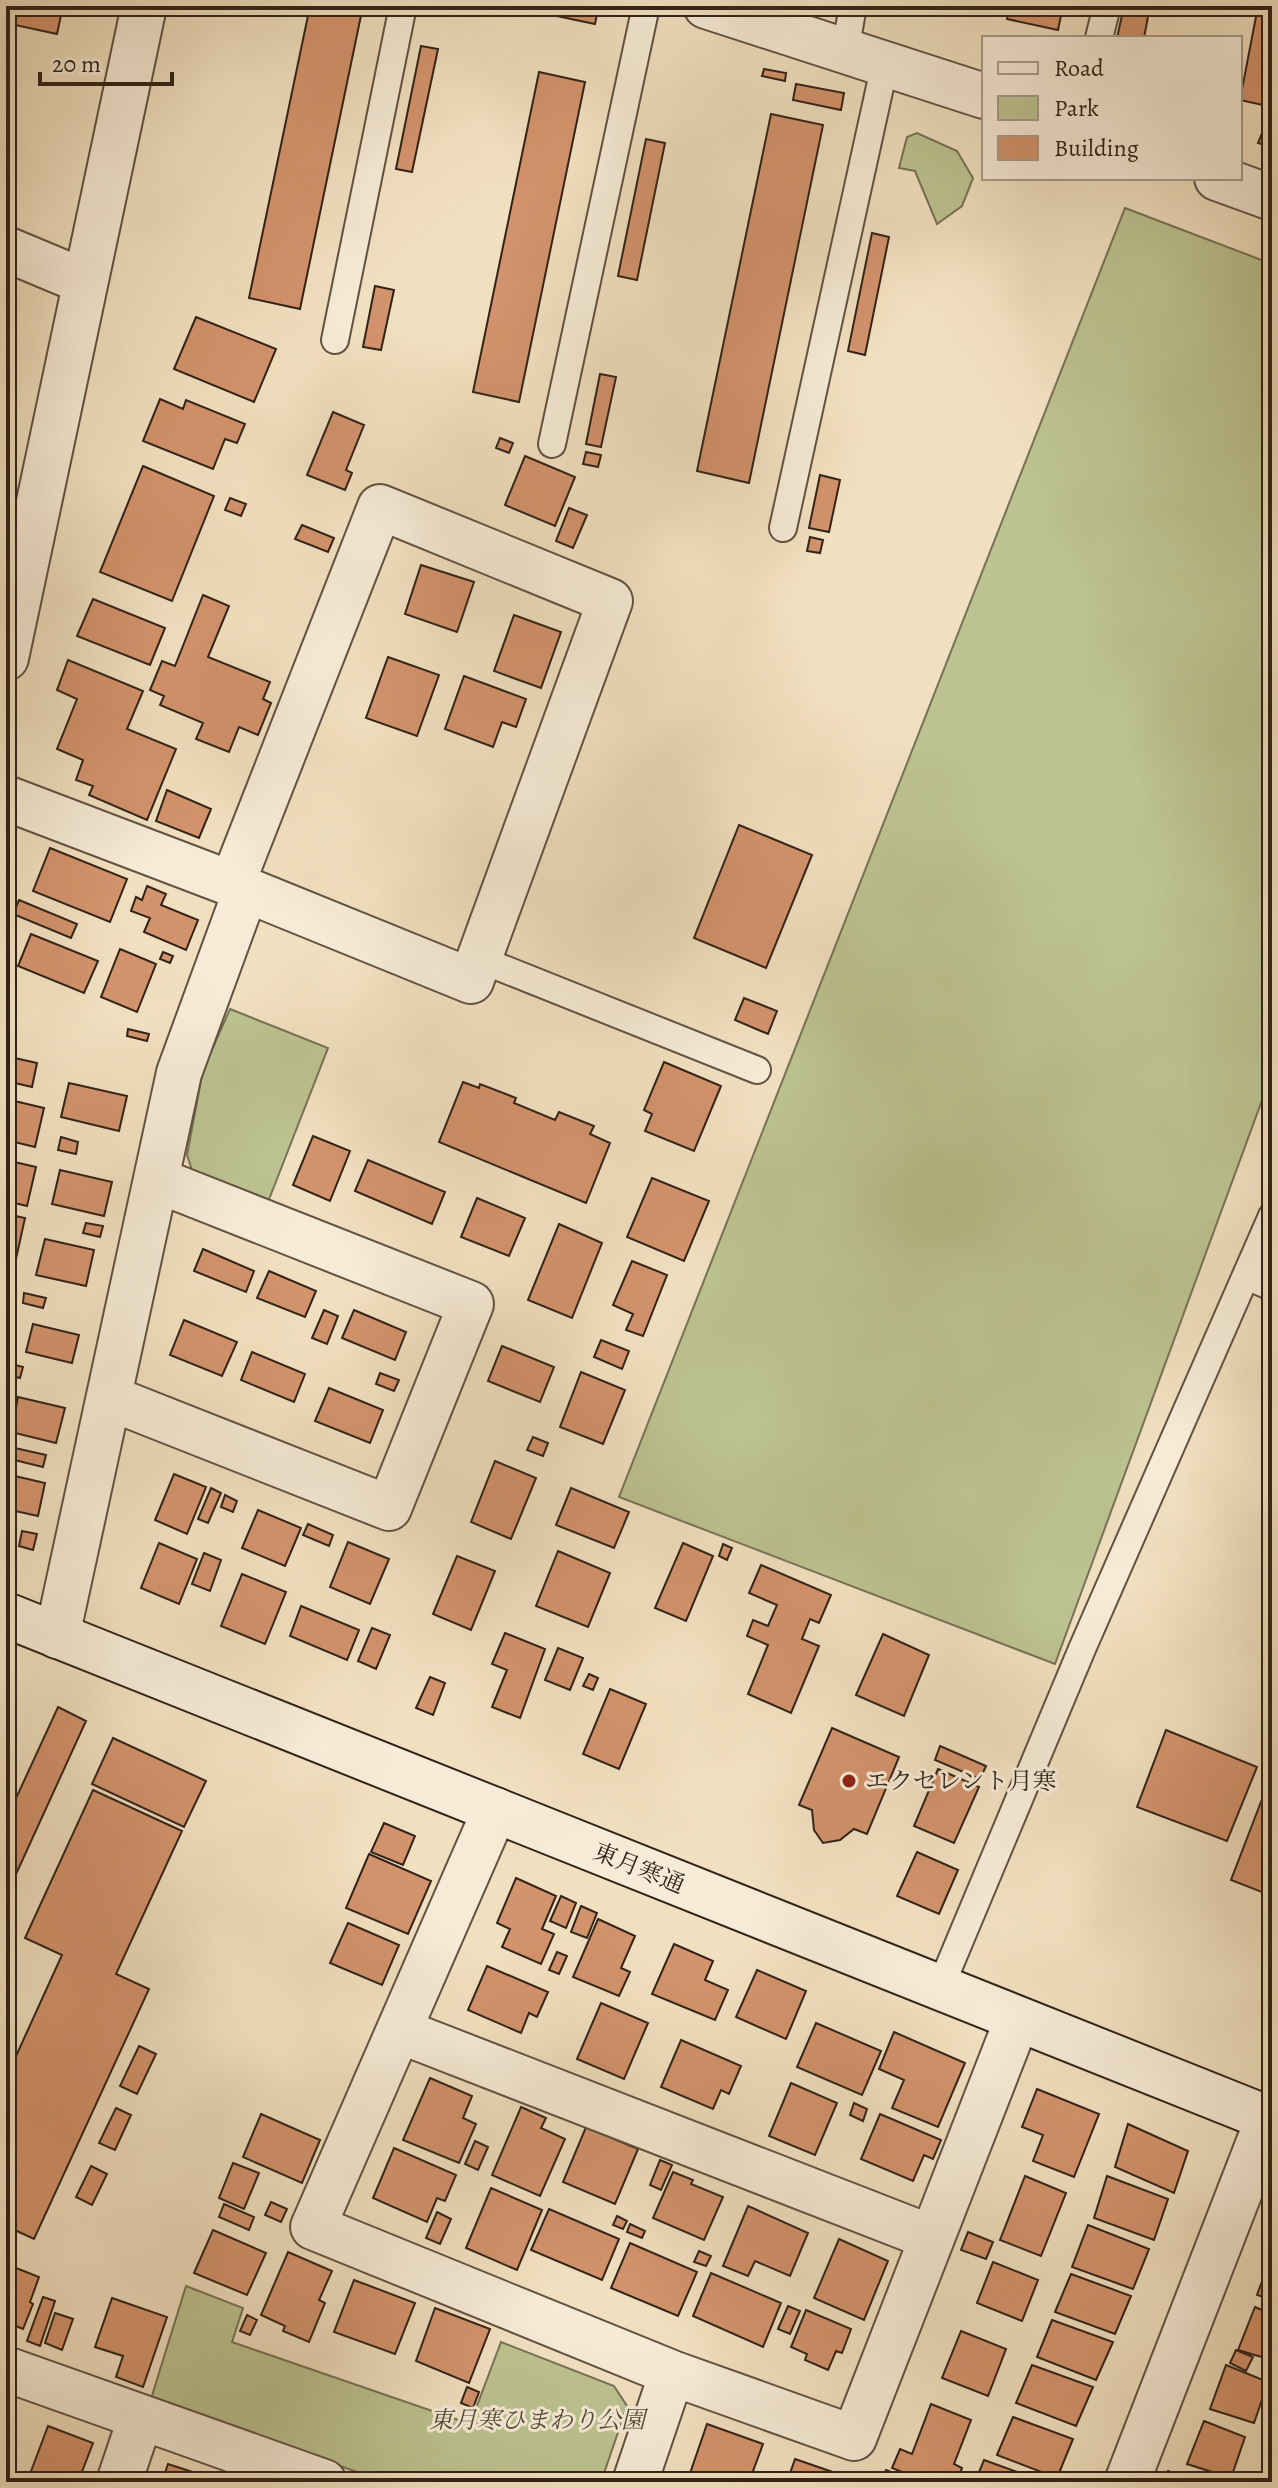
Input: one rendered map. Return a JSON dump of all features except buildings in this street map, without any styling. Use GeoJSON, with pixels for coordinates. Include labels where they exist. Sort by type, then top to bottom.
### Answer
{"type":"FeatureCollection","features":[{"type":"Feature","properties":{"kind":"street"},"geometry":{"type":"LineString","coordinates":[[6,658],[144,6]]}},
{"type":"Feature","properties":{"kind":"street"},"geometry":{"type":"LineString","coordinates":[[706,6],[982,95]]}},
{"type":"Feature","properties":{"kind":"street"},"geometry":{"type":"LineString","coordinates":[[1222,180],[1272,198]]}},
{"type":"Feature","properties":{"kind":"street"},"geometry":{"type":"LineString","coordinates":[[6,249],[85,282]]}},
{"type":"Feature","properties":{"kind":"street"},"geometry":{"type":"LineString","coordinates":[[6,798],[239,887],[471,981],[610,601],[380,507],[239,887],[179,1073],[57,1636]]}},
{"type":"Feature","properties":{"kind":"street"},"geometry":{"type":"LineString","coordinates":[[110,1398],[389,1508],[471,1304],[157,1180]]}},
{"type":"Feature","properties":{"kind":"street","name":"東月寒通"},"geometry":{"type":"LineString","coordinates":[[6,1615],[1270,2119]]}},
{"type":"Feature","properties":{"kind":"street"},"geometry":{"type":"LineString","coordinates":[[495,1810],[313,2227],[672,2373],[854,2438],[1017,2020]]}},
{"type":"Feature","properties":{"kind":"street"},"geometry":{"type":"LineString","coordinates":[[400,2031],[930,2237]]}},
{"type":"Feature","properties":{"kind":"street"},"geometry":{"type":"LineString","coordinates":[[1127,2482],[1270,2119]]}},
{"type":"Feature","properties":{"kind":"street"},"geometry":{"type":"LineString","coordinates":[[6,2369],[324,2482]]}},
{"type":"Feature","properties":{"kind":"street"},"geometry":{"type":"LineString","coordinates":[[635,2482],[672,2373]]}},
{"type":"Feature","properties":{"kind":"street"},"geometry":{"type":"LineString","coordinates":[[119,2482],[141,2417]]}},
{"type":"Feature","properties":{"kind":"lane"},"geometry":{"type":"LineString","coordinates":[[335,340],[403,6]]}},
{"type":"Feature","properties":{"kind":"lane"},"geometry":{"type":"LineString","coordinates":[[552,444],[646,6]]}},
{"type":"Feature","properties":{"kind":"lane"},"geometry":{"type":"LineString","coordinates":[[783,528],[865,58],[853,6]]}},
{"type":"Feature","properties":{"kind":"lane"},"geometry":{"type":"LineString","coordinates":[[1100,36],[1107,6]]}},
{"type":"Feature","properties":{"kind":"lane"},"geometry":{"type":"LineString","coordinates":[[479,959],[757,1070]]}},
{"type":"Feature","properties":{"kind":"lane"},"geometry":{"type":"LineString","coordinates":[[940,1988],[1082,1649],[1272,1216]]}},
{"type":"Feature","properties":{"kind":"lane"},"geometry":{"type":"LineString","coordinates":[[1246,1276],[1272,1287]]}},
{"type":"Feature","properties":{"kind":"green space"},"geometry":{"type":"Polygon","coordinates":[[[917,133],[957,151],[973,178],[962,206],[937,224],[915,171],[899,168],[907,137],[917,133]]]}},
{"type":"Feature","properties":{"kind":"green space"},"geometry":{"type":"Polygon","coordinates":[[[1125,208],[1272,264],[1272,1073],[1055,1664],[619,1497],[1125,208]]]}},
{"type":"Feature","properties":{"kind":"green space"},"geometry":{"type":"Polygon","coordinates":[[[230,1009],[328,1048],[268,1202],[193,1173],[187,1155],[203,1070],[230,1009]]]}},
{"type":"Feature","properties":{"kind":"green space","name":"東月寒ひまわり公園"},"geometry":{"type":"Polygon","coordinates":[[[186,2286],[243,2308],[232,2342],[470,2424],[501,2342],[614,2386],[627,2406],[601,2482],[387,2482],[150,2402],[186,2286]]]}},
{"type":"Feature","properties":{"kind":"place","name":"エクセレント月寒"},"geometry":{"type":"Point","coordinates":[849,1781]}}]}
